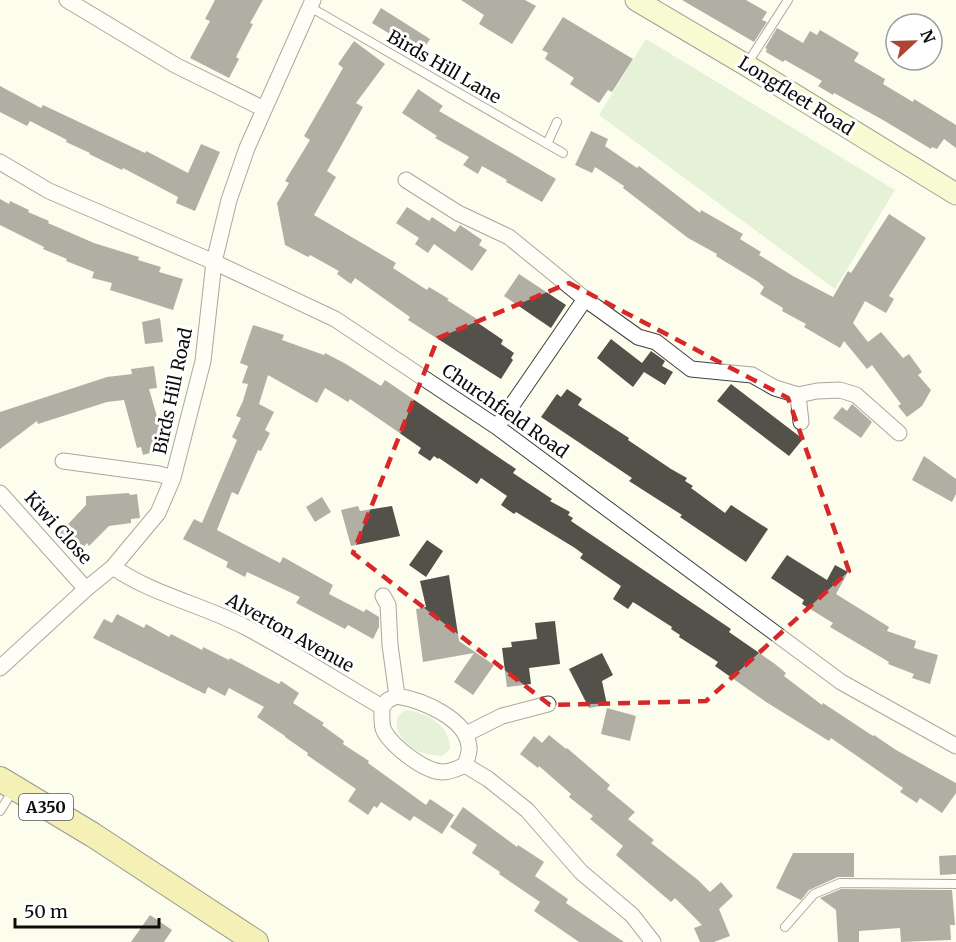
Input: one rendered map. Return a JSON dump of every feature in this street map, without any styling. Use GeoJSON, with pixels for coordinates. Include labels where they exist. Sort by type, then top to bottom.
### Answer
{"type":"FeatureCollection","features":[{"type":"Feature","properties":{"kind":"main road","name":"Longfleet Road"},"geometry":{"type":"LineString","coordinates":[[636,0],[956,194]]}},
{"type":"Feature","properties":{"kind":"main road","name":"A350"},"geometry":{"type":"LineString","coordinates":[[7,783],[256,942]]}},
{"type":"Feature","properties":{"kind":"street"},"geometry":{"type":"LineString","coordinates":[[67,0],[175,65],[264,109]]}},
{"type":"Feature","properties":{"kind":"street","name":"Birds Hill Road"},"geometry":{"type":"LineString","coordinates":[[0,668],[113,567],[158,513],[173,478],[203,361],[214,262],[229,200],[247,148],[311,3]]}},
{"type":"Feature","properties":{"kind":"street","name":"Churchfield Road"},"geometry":{"type":"LineString","coordinates":[[0,162],[49,191],[214,262],[335,319],[497,427],[841,682],[956,746]]}},
{"type":"Feature","properties":{"kind":"street"},"geometry":{"type":"LineString","coordinates":[[406,180],[458,213],[509,237],[585,299],[638,337],[656,342],[691,369],[752,375],[775,388],[798,395],[840,390],[856,395],[899,433]]}},
{"type":"Feature","properties":{"kind":"street"},"geometry":{"type":"LineString","coordinates":[[497,427],[585,299]]}},
{"type":"Feature","properties":{"kind":"street"},"geometry":{"type":"LineString","coordinates":[[798,395],[801,422]]}},
{"type":"Feature","properties":{"kind":"street"},"geometry":{"type":"LineString","coordinates":[[63,461],[159,474],[173,478]]}},
{"type":"Feature","properties":{"kind":"street","name":"Kiwi Close"},"geometry":{"type":"LineString","coordinates":[[0,493],[86,589]]}},
{"type":"Feature","properties":{"kind":"street","name":"Alverton Avenue"},"geometry":{"type":"LineString","coordinates":[[113,567],[134,581],[247,628],[382,707]]}},
{"type":"Feature","properties":{"kind":"street"},"geometry":{"type":"LineString","coordinates":[[383,596],[388,606],[390,645],[397,696]]}},
{"type":"Feature","properties":{"kind":"street"},"geometry":{"type":"LineString","coordinates":[[397,696],[409,698],[450,717],[466,734],[470,748],[465,765],[442,772],[424,766],[404,753],[384,730],[382,707],[388,700],[397,696]]}},
{"type":"Feature","properties":{"kind":"street"},"geometry":{"type":"LineString","coordinates":[[466,734],[502,716],[548,704]]}},
{"type":"Feature","properties":{"kind":"street"},"geometry":{"type":"LineString","coordinates":[[465,765],[488,779],[527,810],[581,872],[632,915],[653,942]]}},
{"type":"Feature","properties":{"kind":"lane"},"geometry":{"type":"LineString","coordinates":[[746,65],[788,0]]}},
{"type":"Feature","properties":{"kind":"lane","name":"Birds Hill Lane"},"geometry":{"type":"LineString","coordinates":[[311,3],[563,153]]}},
{"type":"Feature","properties":{"kind":"lane"},"geometry":{"type":"LineString","coordinates":[[547,144],[557,123]]}},
{"type":"Feature","properties":{"kind":"lane"},"geometry":{"type":"LineString","coordinates":[[0,811],[7,783]]}},
{"type":"Feature","properties":{"kind":"lane"},"geometry":{"type":"LineString","coordinates":[[785,927],[814,894],[840,883],[956,884]]}},
{"type":"Feature","properties":{"kind":"highlighted area"},"geometry":{"type":"Polygon","coordinates":[[[569,283],[788,398],[849,571],[706,701],[550,705],[353,553],[438,338],[569,283]]]}},
{"type":"Feature","properties":{"kind":"green space"},"geometry":{"type":"Polygon","coordinates":[[[646,39],[895,190],[835,289],[599,115],[646,39]]]}},
{"type":"Feature","properties":{"kind":"green space"},"geometry":{"type":"Polygon","coordinates":[[[406,710],[430,717],[442,727],[450,749],[442,756],[430,755],[418,751],[407,743],[398,732],[397,726],[397,720],[406,710]]]}},
{"type":"Feature","properties":{"kind":"building"},"geometry":{"type":"Polygon","coordinates":[[[215,0],[263,0],[250,23],[253,24],[236,57],[239,59],[229,78],[190,58],[210,21],[205,19],[215,0]]]}},
{"type":"Feature","properties":{"kind":"building"},"geometry":{"type":"Polygon","coordinates":[[[461,0],[525,0],[536,6],[512,44],[479,24],[484,15],[461,0]]]}},
{"type":"Feature","properties":{"kind":"building"},"geometry":{"type":"Polygon","coordinates":[[[682,0],[746,0],[767,12],[762,20],[767,22],[754,42],[682,0]]]}},
{"type":"Feature","properties":{"kind":"building"},"geometry":{"type":"Polygon","coordinates":[[[381,8],[430,39],[421,53],[372,23],[381,8]]]}},
{"type":"Feature","properties":{"kind":"building"},"geometry":{"type":"Polygon","coordinates":[[[563,17],[633,59],[612,92],[608,90],[599,103],[570,84],[574,78],[545,59],[548,53],[542,50],[563,17]]]}},
{"type":"Feature","properties":{"kind":"building"},"geometry":{"type":"Polygon","coordinates":[[[777,28],[803,43],[810,31],[817,35],[820,30],[859,53],[854,61],[885,79],[883,84],[913,102],[914,99],[956,125],[956,148],[944,139],[937,149],[932,147],[931,149],[883,120],[818,86],[822,81],[766,52],[765,48],[777,28]]]}},
{"type":"Feature","properties":{"kind":"building"},"geometry":{"type":"Polygon","coordinates":[[[354,41],[385,64],[356,103],[363,107],[327,171],[336,177],[314,215],[396,263],[393,268],[427,290],[429,287],[449,299],[447,300],[477,319],[475,321],[503,340],[501,344],[514,353],[511,358],[513,360],[501,379],[408,320],[410,317],[355,278],[351,284],[337,274],[339,271],[310,255],[308,257],[285,245],[277,203],[289,183],[285,181],[310,140],[304,136],[343,68],[338,64],[354,41]]]}},
{"type":"Feature","properties":{"kind":"building"},"geometry":{"type":"Polygon","coordinates":[[[0,86],[41,108],[43,105],[145,153],[146,151],[188,173],[201,144],[220,152],[195,211],[176,203],[178,197],[123,168],[122,170],[89,154],[30,121],[27,126],[0,112],[0,86]]]}},
{"type":"Feature","properties":{"kind":"building"},"geometry":{"type":"Polygon","coordinates":[[[418,89],[443,106],[439,111],[556,179],[542,202],[482,166],[478,174],[463,165],[469,157],[435,138],[437,136],[402,113],[418,89]]]}},
{"type":"Feature","properties":{"kind":"building"},"geometry":{"type":"Polygon","coordinates":[[[591,131],[608,139],[605,146],[637,168],[639,166],[700,213],[701,210],[743,234],[740,239],[761,252],[759,255],[833,297],[848,271],[851,273],[889,214],[926,238],[889,296],[894,299],[886,313],[865,301],[853,323],[868,342],[881,332],[903,358],[909,354],[922,372],[918,375],[931,390],[922,406],[907,417],[898,406],[901,404],[872,365],[867,369],[844,341],[840,348],[804,327],[806,324],[782,311],[783,308],[760,294],[764,287],[757,281],[688,238],[623,188],[624,186],[595,167],[592,173],[575,165],[591,131]]]}},
{"type":"Feature","properties":{"kind":"building"},"geometry":{"type":"Polygon","coordinates":[[[0,199],[9,204],[10,201],[49,221],[48,223],[94,243],[139,257],[138,260],[161,267],[159,272],[183,279],[173,310],[110,290],[112,283],[92,278],[94,272],[66,261],[67,259],[43,249],[44,247],[0,225],[0,199]]]}},
{"type":"Feature","properties":{"kind":"building"},"geometry":{"type":"Polygon","coordinates":[[[407,207],[429,221],[432,217],[455,232],[460,225],[482,240],[479,245],[487,250],[472,271],[434,244],[428,253],[415,244],[419,238],[396,223],[407,207]]]}},
{"type":"Feature","properties":{"kind":"building"},"geometry":{"type":"Polygon","coordinates":[[[519,274],[566,305],[551,328],[504,296],[519,274]]]}},
{"type":"Feature","properties":{"kind":"building"},"geometry":{"type":"Polygon","coordinates":[[[160,318],[163,342],[145,344],[142,322],[160,318]]]}},
{"type":"Feature","properties":{"kind":"building"},"geometry":{"type":"Polygon","coordinates":[[[253,325],[284,335],[282,340],[324,355],[325,353],[381,386],[385,380],[516,469],[513,473],[552,499],[550,501],[570,512],[568,515],[573,518],[571,521],[731,629],[729,632],[775,664],[786,673],[784,676],[822,705],[823,703],[896,750],[956,783],[956,793],[942,813],[920,798],[917,803],[900,792],[903,788],[831,738],[829,741],[766,702],[715,666],[718,662],[679,637],[680,635],[671,629],[672,627],[633,602],[628,609],[613,599],[621,586],[580,558],[583,554],[575,548],[501,505],[507,496],[481,478],[477,484],[439,458],[434,456],[430,461],[418,453],[421,448],[388,425],[350,399],[348,402],[325,388],[317,403],[268,375],[259,404],[274,412],[265,430],[270,433],[261,451],[258,450],[238,495],[232,492],[217,530],[280,563],[283,557],[333,585],[329,594],[364,612],[366,609],[379,617],[379,627],[373,639],[348,625],[345,629],[296,603],[300,597],[247,572],[245,577],[226,567],[228,562],[183,539],[194,519],[202,523],[237,440],[232,437],[241,418],[236,416],[248,384],[242,383],[248,366],[240,363],[253,325]]]}},
{"type":"Feature","properties":{"kind":"building"},"geometry":{"type":"Polygon","coordinates":[[[611,339],[642,363],[651,351],[665,361],[662,366],[673,372],[665,385],[644,372],[633,387],[597,358],[611,339]]]}},
{"type":"Feature","properties":{"kind":"building"},"geometry":{"type":"Polygon","coordinates":[[[154,366],[157,388],[149,389],[164,441],[155,443],[157,451],[143,455],[141,447],[137,448],[124,400],[107,402],[38,424],[37,421],[0,449],[0,412],[107,377],[132,374],[131,369],[154,366]]]}},
{"type":"Feature","properties":{"kind":"building"},"geometry":{"type":"Polygon","coordinates":[[[731,384],[803,439],[789,456],[717,401],[731,384]]]}},
{"type":"Feature","properties":{"kind":"building"},"geometry":{"type":"Polygon","coordinates":[[[567,389],[582,399],[578,405],[687,478],[685,481],[693,486],[691,488],[725,513],[731,505],[768,529],[746,562],[680,517],[682,515],[629,481],[632,478],[541,417],[557,394],[561,397],[567,389]]]}},
{"type":"Feature","properties":{"kind":"building"},"geometry":{"type":"Polygon","coordinates":[[[852,404],[872,422],[861,438],[833,418],[842,407],[847,411],[852,404]]]}},
{"type":"Feature","properties":{"kind":"building"},"geometry":{"type":"Polygon","coordinates":[[[924,456],[956,479],[956,494],[952,502],[912,480],[924,456]]]}},
{"type":"Feature","properties":{"kind":"building"},"geometry":{"type":"Polygon","coordinates":[[[129,493],[130,495],[137,494],[140,518],[131,519],[131,523],[109,526],[89,546],[87,543],[76,555],[57,536],[86,505],[86,496],[129,493]]]}},
{"type":"Feature","properties":{"kind":"building"},"geometry":{"type":"Polygon","coordinates":[[[322,497],[331,512],[315,522],[306,507],[322,497]]]}},
{"type":"Feature","properties":{"kind":"building"},"geometry":{"type":"Polygon","coordinates":[[[358,506],[360,511],[392,506],[400,536],[351,546],[341,510],[358,506]]]}},
{"type":"Feature","properties":{"kind":"building"},"geometry":{"type":"Polygon","coordinates":[[[427,540],[443,551],[426,577],[409,565],[427,540]]]}},
{"type":"Feature","properties":{"kind":"building"},"geometry":{"type":"Polygon","coordinates":[[[787,555],[827,580],[835,565],[848,572],[836,594],[889,627],[887,631],[916,641],[914,648],[938,655],[930,684],[912,678],[914,674],[888,664],[889,662],[830,627],[833,623],[802,604],[804,600],[771,578],[787,555]]]}},
{"type":"Feature","properties":{"kind":"building"},"geometry":{"type":"Polygon","coordinates":[[[449,575],[459,641],[494,665],[473,695],[454,682],[474,653],[423,662],[416,609],[426,607],[420,581],[449,575]]]}},
{"type":"Feature","properties":{"kind":"building"},"geometry":{"type":"Polygon","coordinates":[[[117,614],[144,628],[146,624],[169,637],[171,634],[202,650],[203,647],[229,660],[230,658],[279,684],[281,681],[299,693],[293,703],[324,723],[322,725],[344,741],[343,744],[426,805],[430,799],[454,815],[442,834],[414,816],[410,821],[381,802],[377,808],[374,806],[368,815],[348,801],[356,789],[257,717],[264,707],[229,688],[225,696],[208,687],[205,694],[93,638],[104,619],[112,623],[117,614]]]}},
{"type":"Feature","properties":{"kind":"building"},"geometry":{"type":"Polygon","coordinates":[[[555,621],[560,664],[529,668],[531,684],[507,687],[502,648],[512,647],[511,642],[537,639],[535,623],[555,621]]]}},
{"type":"Feature","properties":{"kind":"building"},"geometry":{"type":"Polygon","coordinates":[[[602,653],[613,675],[602,681],[607,705],[589,708],[569,669],[602,653]]]}},
{"type":"Feature","properties":{"kind":"building"},"geometry":{"type":"Polygon","coordinates":[[[607,708],[636,716],[630,741],[601,734],[607,708]]]}},
{"type":"Feature","properties":{"kind":"building"},"geometry":{"type":"Polygon","coordinates":[[[549,735],[610,785],[607,789],[635,812],[628,819],[654,840],[651,843],[710,892],[721,882],[733,896],[719,909],[730,936],[714,942],[700,942],[694,928],[702,925],[675,898],[671,902],[616,855],[623,846],[590,819],[593,816],[569,797],[571,794],[539,766],[538,768],[520,754],[534,736],[542,743],[549,735]]]}},
{"type":"Feature","properties":{"kind":"building"},"geometry":{"type":"Polygon","coordinates":[[[463,807],[517,847],[518,845],[544,862],[535,876],[568,899],[566,903],[624,942],[579,942],[534,911],[540,902],[472,853],[477,845],[450,827],[463,807]]]}},
{"type":"Feature","properties":{"kind":"building"},"geometry":{"type":"Polygon","coordinates":[[[793,853],[854,853],[854,877],[838,877],[809,890],[801,900],[776,888],[793,853]]]}},
{"type":"Feature","properties":{"kind":"building"},"geometry":{"type":"Polygon","coordinates":[[[956,855],[956,874],[940,875],[939,856],[956,855]]]}},
{"type":"Feature","properties":{"kind":"building"},"geometry":{"type":"Polygon","coordinates":[[[841,889],[952,890],[955,925],[950,925],[951,940],[901,942],[900,928],[859,931],[859,942],[838,942],[836,910],[820,898],[841,889]]]}},
{"type":"Feature","properties":{"kind":"building"},"geometry":{"type":"Polygon","coordinates":[[[150,915],[172,930],[164,942],[131,942],[150,915]]]}}]}
